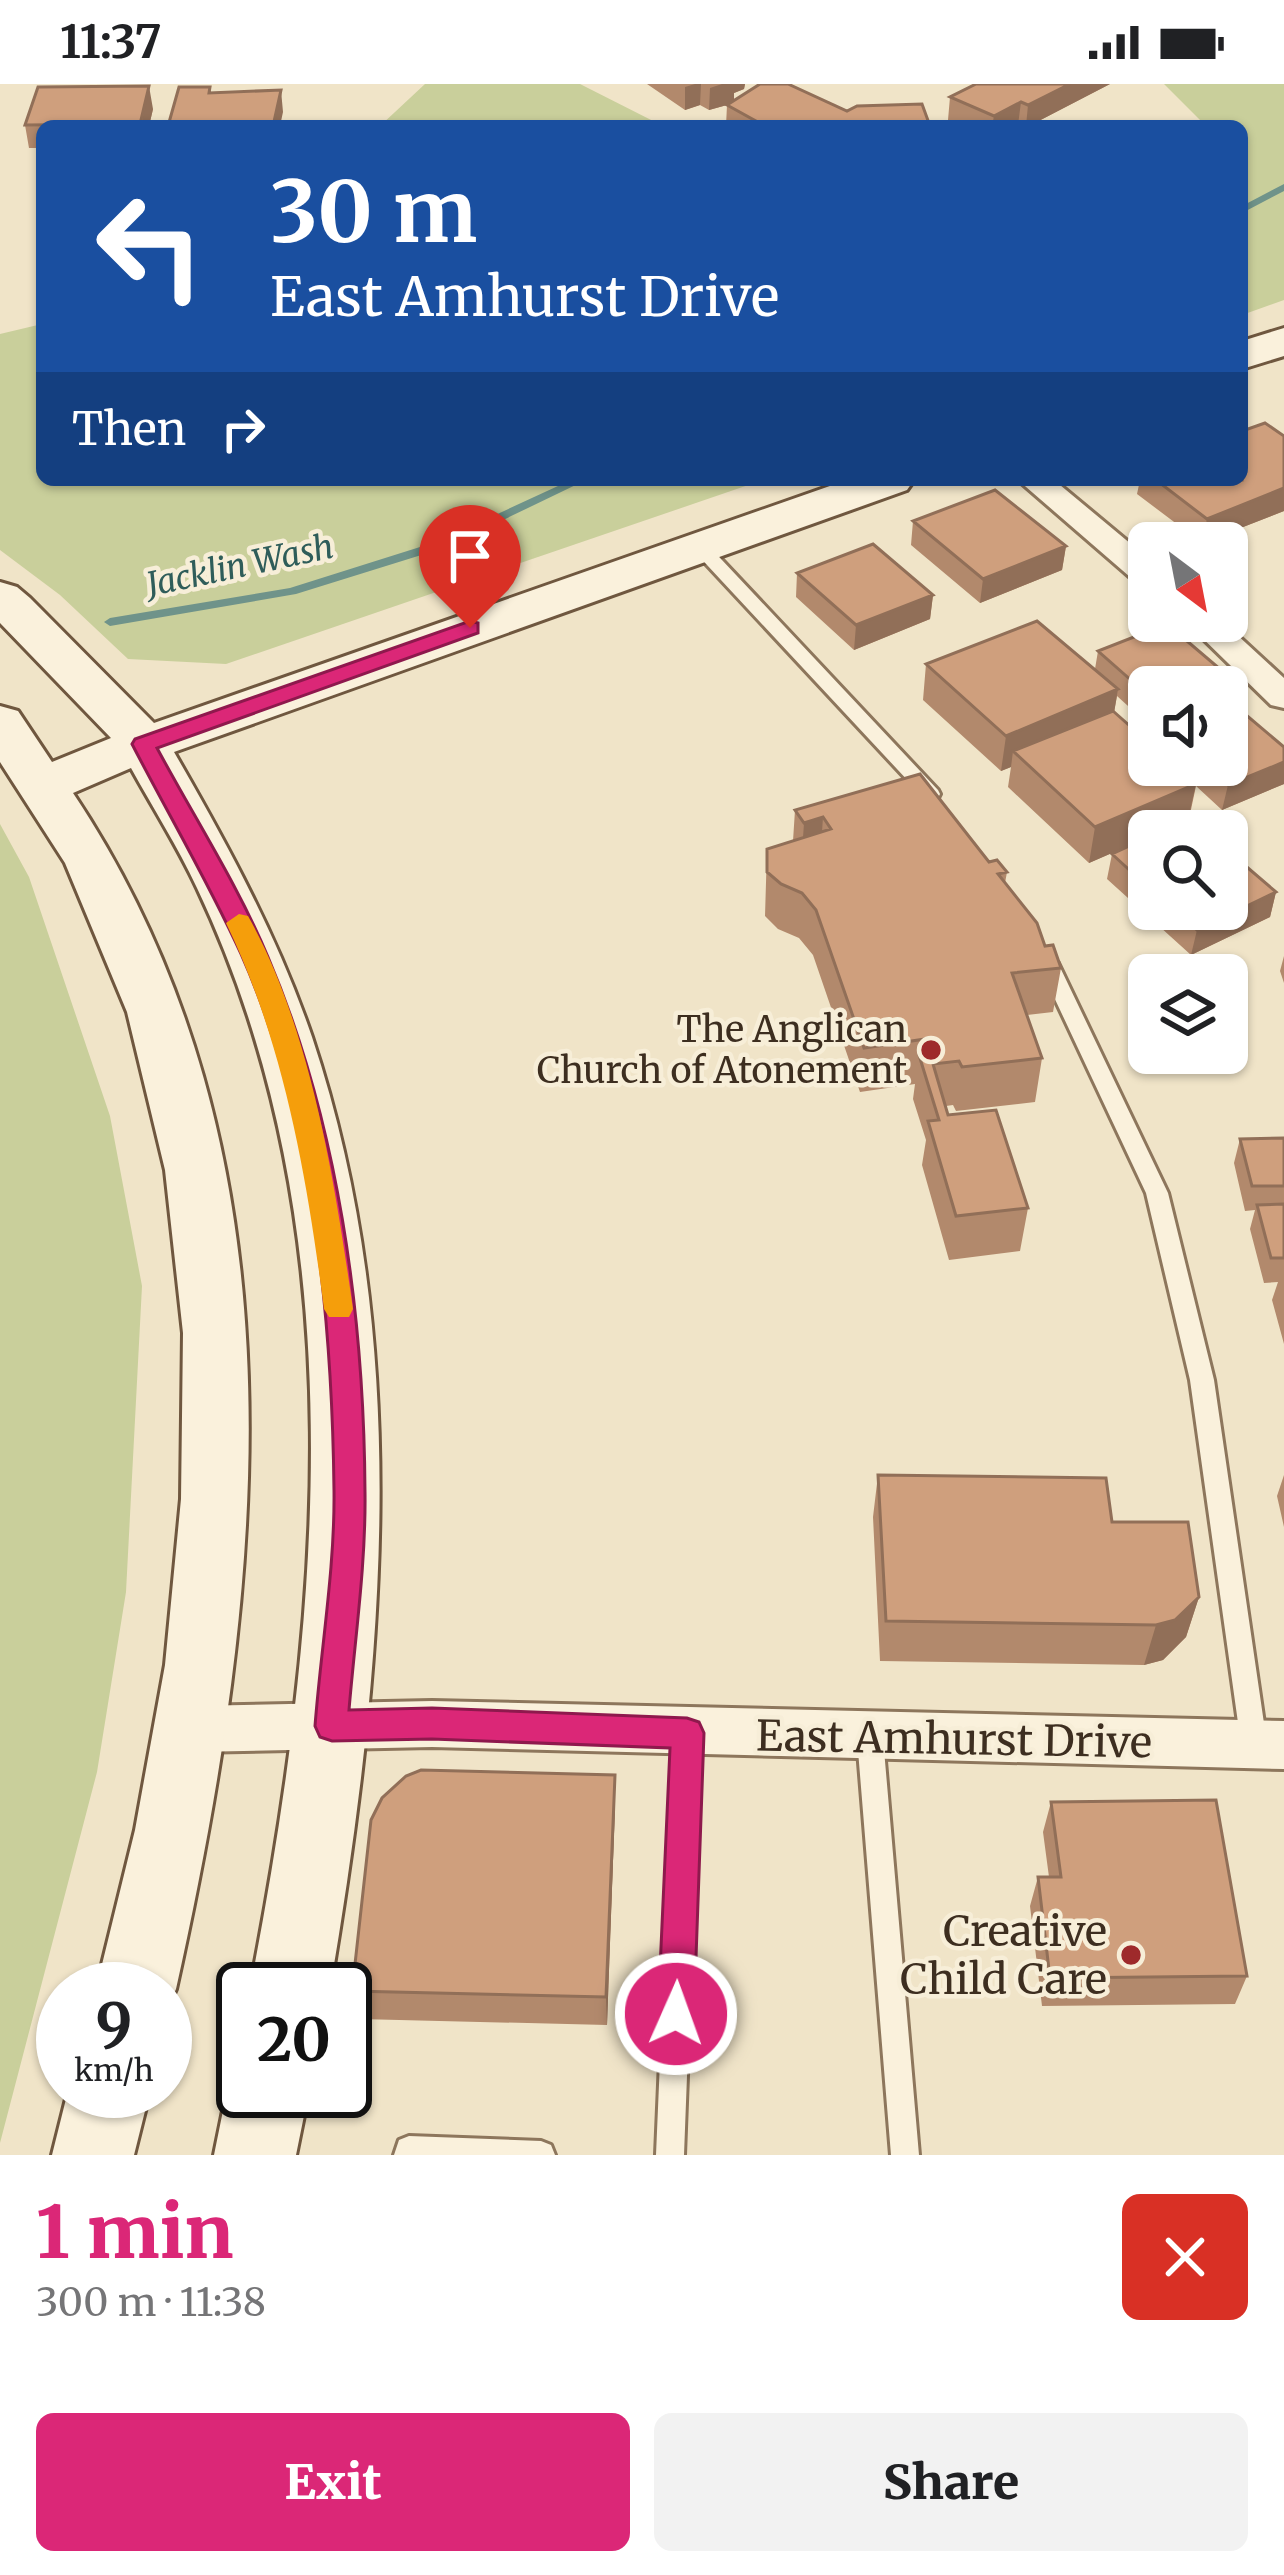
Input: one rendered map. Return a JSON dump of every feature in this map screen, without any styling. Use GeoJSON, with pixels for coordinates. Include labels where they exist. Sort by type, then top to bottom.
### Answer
{"type":"FeatureCollection","features":[{"type":"Feature","properties":{"kind":"main road"},"geometry":{"type":"LineString","coordinates":[[1248,354],[1284,341]]}},
{"type":"Feature","properties":{"kind":"main road"},"geometry":{"type":"LineString","coordinates":[[48,783],[144,744],[874,486]]}},
{"type":"Feature","properties":{"kind":"main road"},"geometry":{"type":"LineString","coordinates":[[0,597],[144,744],[255,956],[296,1078],[324,1199],[338,1287],[350,1494],[332,1726],[294,1962]]}},
{"type":"Feature","properties":{"kind":"main road"},"geometry":{"type":"LineString","coordinates":[[0,722],[48,783],[106,887],[151,994],[206,1215],[220,1402],[209,1616],[193,1729],[142,1962]]}},
{"type":"Feature","properties":{"kind":"main road"},"geometry":{"type":"LineString","coordinates":[[92,2155],[102,2118]]}},
{"type":"Feature","properties":{"kind":"main road"},"geometry":{"type":"LineString","coordinates":[[255,2155],[263,2118]]}},
{"type":"Feature","properties":{"kind":"street"},"geometry":{"type":"LineString","coordinates":[[1041,486],[1128,558]]}},
{"type":"Feature","properties":{"kind":"street"},"geometry":{"type":"LineString","coordinates":[[1225,642],[1284,697]]}},
{"type":"Feature","properties":{"kind":"street","name":"East Amhurst Drive"},"geometry":{"type":"LineString","coordinates":[[193,1729],[432,1724],[1269,1745]]}},
{"type":"Feature","properties":{"kind":"lane"},"geometry":{"type":"LineString","coordinates":[[700,547],[910,767],[952,822]]}},
{"type":"Feature","properties":{"kind":"lane"},"geometry":{"type":"LineString","coordinates":[[1036,944],[1157,1193],[1202,1381],[1269,1745]]}},
{"type":"Feature","properties":{"kind":"lane"},"geometry":{"type":"LineString","coordinates":[[670,2155],[687,1733]]}},
{"type":"Feature","properties":{"kind":"lane"},"geometry":{"type":"LineString","coordinates":[[870,1738],[904,2155]]}},
{"type":"Feature","properties":{"kind":"lane"},"geometry":{"type":"LineString","coordinates":[[408,2155],[409,2150],[541,2155]]}},
{"type":"Feature","properties":{"kind":"green space"},"geometry":{"type":"Polygon","coordinates":[[[425,84],[580,84],[651,120],[386,120],[425,84]]]}},
{"type":"Feature","properties":{"kind":"green space"},"geometry":{"type":"Polygon","coordinates":[[[1164,84],[1284,84],[1284,300],[1248,313],[1248,120],[1200,120],[1164,84]]]}},
{"type":"Feature","properties":{"kind":"green space"},"geometry":{"type":"Polygon","coordinates":[[[36,325],[36,486],[745,486],[226,664],[128,659],[60,595],[0,550],[0,334],[36,325]]]}},
{"type":"Feature","properties":{"kind":"green space"},"geometry":{"type":"Polygon","coordinates":[[[0,824],[29,877],[110,1116],[142,1286],[126,1592],[97,1772],[47,1962],[36,1962],[36,2005],[0,2143],[0,824]]]}},
{"type":"Feature","properties":{"kind":"building"},"geometry":{"type":"Polygon","coordinates":[[[760,84],[788,84],[847,111],[857,106],[922,104],[928,120],[754,120],[727,105],[760,84]]]}},
{"type":"Feature","properties":{"kind":"building"},"geometry":{"type":"Polygon","coordinates":[[[976,84],[1070,84],[994,116],[950,97],[976,84]]]}},
{"type":"Feature","properties":{"kind":"building"},"geometry":{"type":"Polygon","coordinates":[[[149,86],[141,120],[36,120],[36,125],[25,125],[38,87],[149,86]]]}},
{"type":"Feature","properties":{"kind":"building"},"geometry":{"type":"Polygon","coordinates":[[[179,87],[210,87],[209,93],[281,90],[274,120],[170,120],[179,87]]]}},
{"type":"Feature","properties":{"kind":"building"},"geometry":{"type":"Polygon","coordinates":[[[1265,423],[1284,436],[1284,488],[1207,519],[1164,486],[1248,486],[1248,429],[1265,423]]]}},
{"type":"Feature","properties":{"kind":"building"},"geometry":{"type":"Polygon","coordinates":[[[995,490],[1066,546],[983,579],[913,521],[995,490]]]}},
{"type":"Feature","properties":{"kind":"building"},"geometry":{"type":"Polygon","coordinates":[[[873,544],[933,595],[856,625],[797,573],[873,544]]]}},
{"type":"Feature","properties":{"kind":"building"},"geometry":{"type":"Polygon","coordinates":[[[1037,621],[1118,689],[1006,736],[926,664],[1037,621]]]}},
{"type":"Feature","properties":{"kind":"building"},"geometry":{"type":"Polygon","coordinates":[[[1128,639],[1188,642],[1216,666],[1128,666],[1128,677],[1098,651],[1128,639]]]}},
{"type":"Feature","properties":{"kind":"building"},"geometry":{"type":"Polygon","coordinates":[[[1113,711],[1128,724],[1128,786],[1191,786],[1095,827],[1013,751],[1113,711]]]}},
{"type":"Feature","properties":{"kind":"building"},"geometry":{"type":"Polygon","coordinates":[[[1248,717],[1284,747],[1284,762],[1248,777],[1248,717]]]}},
{"type":"Feature","properties":{"kind":"building","name":"The Anglican Church of Atonement"},"geometry":{"type":"Polygon","coordinates":[[[920,774],[989,862],[997,860],[1007,872],[998,874],[1037,923],[1045,946],[1053,945],[1061,968],[1012,973],[1042,1058],[962,1067],[959,1061],[933,1064],[948,1115],[996,1110],[1028,1208],[956,1216],[928,1121],[939,1120],[919,1055],[936,1053],[932,1038],[864,1048],[816,910],[802,893],[767,872],[767,849],[831,829],[823,817],[804,823],[795,810],[920,774]]]}},
{"type":"Feature","properties":{"kind":"building"},"geometry":{"type":"Polygon","coordinates":[[[1128,847],[1128,869],[1112,854],[1128,847]]]}},
{"type":"Feature","properties":{"kind":"building"},"geometry":{"type":"Polygon","coordinates":[[[1248,868],[1276,892],[1248,905],[1248,868]]]}},
{"type":"Feature","properties":{"kind":"building"},"geometry":{"type":"Polygon","coordinates":[[[1284,1138],[1284,1186],[1252,1186],[1240,1139],[1284,1138]]]}},
{"type":"Feature","properties":{"kind":"building"},"geometry":{"type":"Polygon","coordinates":[[[1284,1204],[1284,1258],[1271,1258],[1257,1205],[1284,1204]]]}},
{"type":"Feature","properties":{"kind":"building"},"geometry":{"type":"Polygon","coordinates":[[[878,1475],[1106,1478],[1112,1522],[1188,1522],[1199,1597],[1175,1620],[1156,1625],[886,1621],[878,1475]]]}},
{"type":"Feature","properties":{"kind":"building"},"geometry":{"type":"Polygon","coordinates":[[[421,1770],[615,1775],[606,1997],[372,1991],[372,1962],[355,1962],[371,1820],[382,1798],[406,1776],[421,1770]]]}},
{"type":"Feature","properties":{"kind":"building","name":"Creative Child Care"},"geometry":{"type":"Polygon","coordinates":[[[1216,1800],[1247,1976],[1050,1978],[1038,1877],[1061,1877],[1051,1802],[1216,1800]]]}},
{"type":"Feature","properties":{"kind":"waterway","name":"Jacklin Wash"},"geometry":{"type":"LineString","coordinates":[[1248,207],[1284,187]]}},
{"type":"Feature","properties":{"kind":"waterway","name":"Jacklin Wash"},"geometry":{"type":"LineString","coordinates":[[110,622],[292,591],[443,544],[567,486]]}},
{"type":"Feature","properties":{"kind":"slow traffic"},"geometry":{"type":"LineString","coordinates":[[239,923],[255,956],[296,1078],[324,1199],[339,1309]]}},
{"type":"Feature","properties":{"kind":"place","name":"The Anglican Church of Atonement"},"geometry":{"type":"Point","coordinates":[931,1050]}},
{"type":"Feature","properties":{"kind":"place","name":"Creative Child Care"},"geometry":{"type":"Point","coordinates":[1131,1955]}},
{"type":"Feature","properties":{"kind":"route"},"geometry":{"type":"LineString","coordinates":[[470,628],[144,744],[255,956],[296,1078],[324,1199],[338,1287],[350,1494],[332,1726],[432,1724],[687,1733],[676,2014]]}}]}
